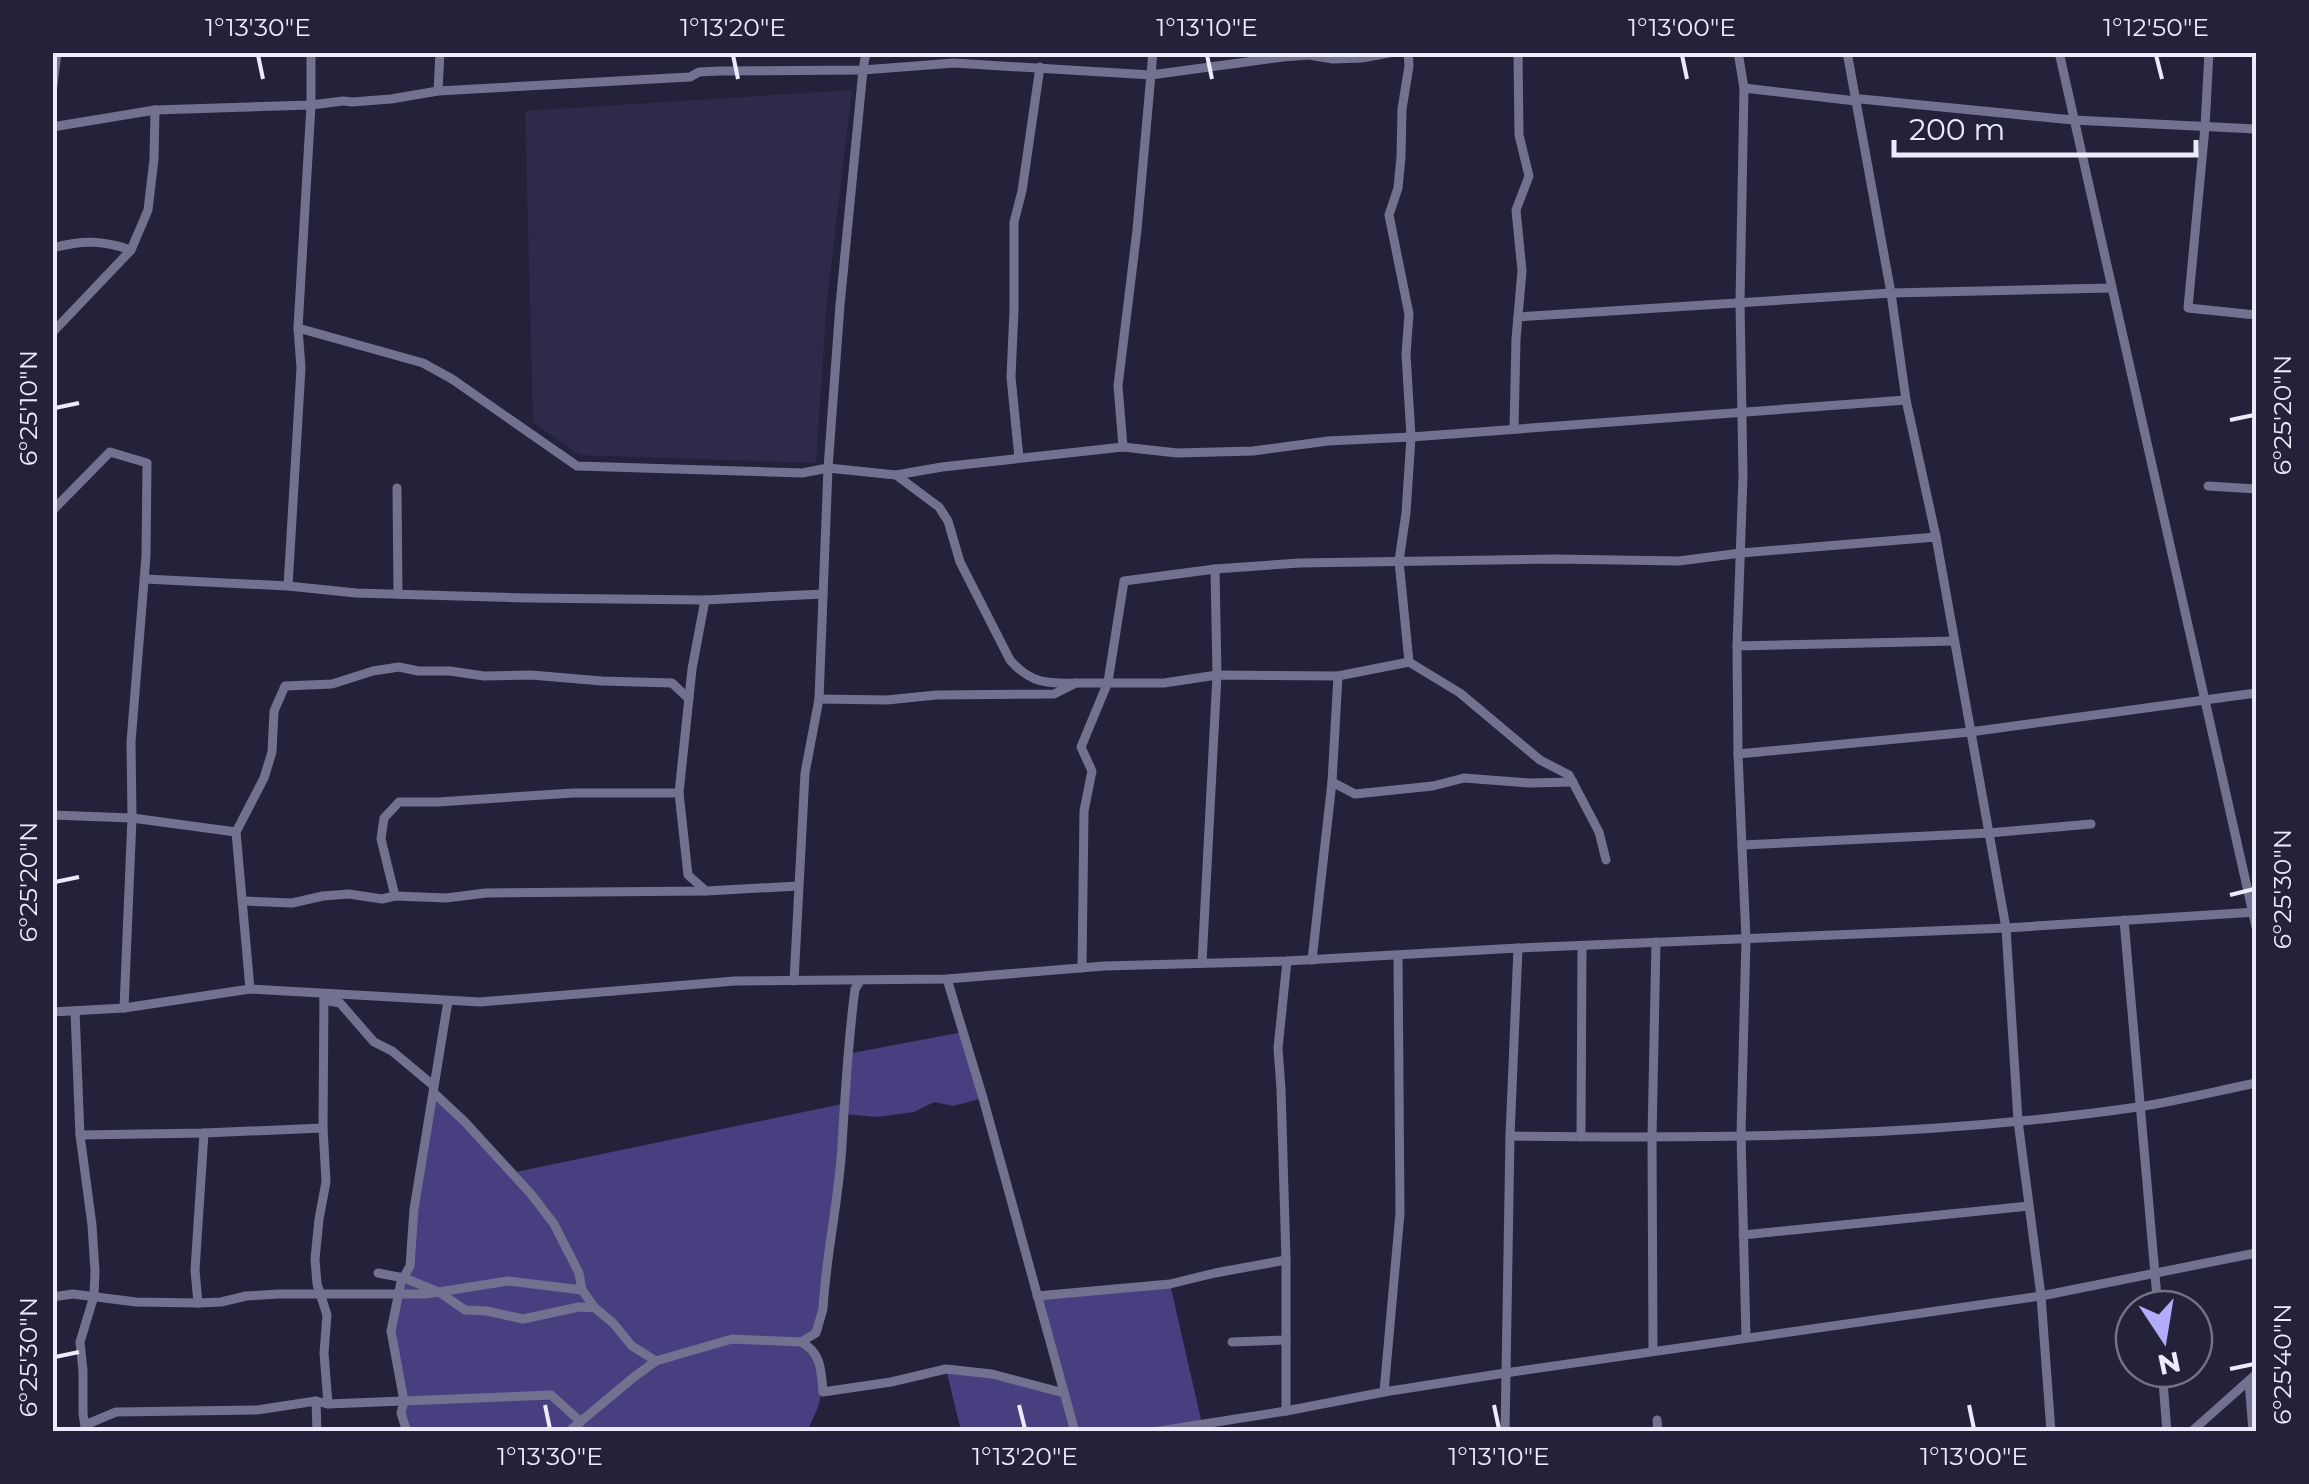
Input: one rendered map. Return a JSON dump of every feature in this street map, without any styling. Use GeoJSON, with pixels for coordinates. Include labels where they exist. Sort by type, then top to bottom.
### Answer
{"type":"FeatureCollection","features":[{"type":"Feature","properties":{"kind":"street"},"geometry":{"type":"LineString","coordinates":[[52,92],[57,52]]}},
{"type":"Feature","properties":{"kind":"street"},"geometry":{"type":"LineString","coordinates":[[288,586],[301,368],[298,328],[311,52]]}},
{"type":"Feature","properties":{"kind":"street"},"geometry":{"type":"LineString","coordinates":[[438,91],[440,52]]}},
{"type":"Feature","properties":{"kind":"street"},"geometry":{"type":"LineString","coordinates":[[794,981],[805,773],[820,699],[828,468],[845,246],[866,52]]}},
{"type":"Feature","properties":{"kind":"street"},"geometry":{"type":"LineString","coordinates":[[1123,447],[1118,386],[1137,230],[1152,52]]}},
{"type":"Feature","properties":{"kind":"street"},"geometry":{"type":"LineString","coordinates":[[52,127],[155,110],[391,99],[438,91],[690,77],[699,72],[863,70],[954,64],[1151,75],[1283,57],[1309,55],[1333,60],[1394,52]]}},
{"type":"Feature","properties":{"kind":"street"},"geometry":{"type":"LineString","coordinates":[[1408,52],[1398,188],[1390,215],[1409,314],[1406,354],[1410,437],[1406,514],[1398,561],[1409,662]]}},
{"type":"Feature","properties":{"kind":"street"},"geometry":{"type":"LineString","coordinates":[[1514,429],[1522,271],[1516,210],[1528,176],[1519,135],[1518,52]]}},
{"type":"Feature","properties":{"kind":"street"},"geometry":{"type":"LineString","coordinates":[[1738,52],[1744,88],[1737,646],[1746,938],[1741,1135],[1746,1337]]}},
{"type":"Feature","properties":{"kind":"street"},"geometry":{"type":"LineString","coordinates":[[1846,52],[1891,293],[1906,400],[1936,537],[2006,928],[2018,1120],[2041,1296],[2051,1432]]}},
{"type":"Feature","properties":{"kind":"street"},"geometry":{"type":"LineString","coordinates":[[2060,52],[2256,927]]}},
{"type":"Feature","properties":{"kind":"street"},"geometry":{"type":"LineString","coordinates":[[2209,52],[2188,308],[2256,314]]}},
{"type":"Feature","properties":{"kind":"street"},"geometry":{"type":"LineString","coordinates":[[1018,458],[1012,377],[1014,222],[1040,68]]}},
{"type":"Feature","properties":{"kind":"street"},"geometry":{"type":"LineString","coordinates":[[1744,88],[2073,120],[2256,129]]}},
{"type":"Feature","properties":{"kind":"street"},"geometry":{"type":"LineString","coordinates":[[52,333],[131,250],[148,210],[155,110]]}},
{"type":"Feature","properties":{"kind":"street"},"geometry":{"type":"LineString","coordinates":[[52,248],[78,241],[115,244],[131,250]]}},
{"type":"Feature","properties":{"kind":"street"},"geometry":{"type":"LineString","coordinates":[[1518,317],[1891,293],[2112,288]]}},
{"type":"Feature","properties":{"kind":"street"},"geometry":{"type":"LineString","coordinates":[[298,328],[423,363],[577,466],[802,472],[828,468],[896,474],[1123,447],[1177,452],[1253,451],[1328,441],[1906,400]]}},
{"type":"Feature","properties":{"kind":"street"},"geometry":{"type":"LineString","coordinates":[[52,510],[110,452],[147,462],[145,579],[131,742],[124,1008]]}},
{"type":"Feature","properties":{"kind":"street"},"geometry":{"type":"LineString","coordinates":[[896,474],[939,506],[948,521],[960,562],[1010,660],[1022,673],[1050,684],[1164,683],[1216,675],[1338,676],[1409,662],[1460,693],[1540,760],[1569,775],[1598,832],[1606,860]]}},
{"type":"Feature","properties":{"kind":"street"},"geometry":{"type":"LineString","coordinates":[[2208,486],[2256,490]]}},
{"type":"Feature","properties":{"kind":"street"},"geometry":{"type":"LineString","coordinates":[[398,488],[398,594]]}},
{"type":"Feature","properties":{"kind":"street"},"geometry":{"type":"LineString","coordinates":[[1082,968],[1084,811],[1092,771],[1080,748],[1108,682],[1124,581],[1299,563],[1678,561],[1936,537]]}},
{"type":"Feature","properties":{"kind":"street"},"geometry":{"type":"LineString","coordinates":[[1202,964],[1216,675],[1215,569]]}},
{"type":"Feature","properties":{"kind":"street"},"geometry":{"type":"LineString","coordinates":[[145,579],[398,594],[704,600],[822,594]]}},
{"type":"Feature","properties":{"kind":"street"},"geometry":{"type":"LineString","coordinates":[[704,600],[692,669],[679,794],[688,876],[706,890]]}},
{"type":"Feature","properties":{"kind":"street"},"geometry":{"type":"LineString","coordinates":[[1737,646],[1954,641]]}},
{"type":"Feature","properties":{"kind":"street"},"geometry":{"type":"LineString","coordinates":[[250,989],[236,832],[264,778],[272,752],[274,710],[284,686],[332,684],[399,667],[484,676],[672,682],[689,699]]}},
{"type":"Feature","properties":{"kind":"street"},"geometry":{"type":"LineString","coordinates":[[1312,960],[1332,782],[1338,676]]}},
{"type":"Feature","properties":{"kind":"street"},"geometry":{"type":"LineString","coordinates":[[820,699],[1054,694],[1076,683]]}},
{"type":"Feature","properties":{"kind":"street"},"geometry":{"type":"LineString","coordinates":[[1738,754],[1970,732],[2256,693]]}},
{"type":"Feature","properties":{"kind":"street"},"geometry":{"type":"LineString","coordinates":[[1332,782],[1355,794],[1433,786],[1464,778],[1572,782]]}},
{"type":"Feature","properties":{"kind":"street"},"geometry":{"type":"LineString","coordinates":[[395,896],[382,840],[384,818],[399,802],[590,792],[679,794]]}},
{"type":"Feature","properties":{"kind":"street"},"geometry":{"type":"LineString","coordinates":[[52,815],[132,818],[236,832]]}},
{"type":"Feature","properties":{"kind":"street"},"geometry":{"type":"LineString","coordinates":[[1742,844],[1989,834],[2092,824]]}},
{"type":"Feature","properties":{"kind":"street"},"geometry":{"type":"LineString","coordinates":[[243,901],[292,904],[349,894],[382,899],[446,898],[486,893],[798,886]]}},
{"type":"Feature","properties":{"kind":"street"},"geometry":{"type":"LineString","coordinates":[[52,1012],[124,1008],[250,989],[324,997],[480,1002],[736,981],[947,979],[1082,968],[2006,928],[2255,912]]}},
{"type":"Feature","properties":{"kind":"street"},"geometry":{"type":"LineString","coordinates":[[2124,920],[2156,1289]]}},
{"type":"Feature","properties":{"kind":"street"},"geometry":{"type":"LineString","coordinates":[[1653,1350],[1656,942]]}},
{"type":"Feature","properties":{"kind":"street"},"geometry":{"type":"LineString","coordinates":[[1581,1137],[1582,946]]}},
{"type":"Feature","properties":{"kind":"street"},"geometry":{"type":"LineString","coordinates":[[1505,1432],[1518,948]]}},
{"type":"Feature","properties":{"kind":"street"},"geometry":{"type":"LineString","coordinates":[[1384,1392],[1400,1213],[1398,955]]}},
{"type":"Feature","properties":{"kind":"street"},"geometry":{"type":"LineString","coordinates":[[1286,1412],[1286,1260],[1278,1048],[1287,961]]}},
{"type":"Feature","properties":{"kind":"street"},"geometry":{"type":"LineString","coordinates":[[947,979],[984,1098],[1074,1432]]}},
{"type":"Feature","properties":{"kind":"street"},"geometry":{"type":"LineString","coordinates":[[801,1342],[816,1333],[823,1309],[842,1146],[847,1054],[860,980]]}},
{"type":"Feature","properties":{"kind":"street"},"geometry":{"type":"LineString","coordinates":[[324,997],[340,1004],[369,1037],[392,1051],[433,1089],[531,1194],[554,1224],[579,1273],[582,1290],[595,1308],[623,1338],[656,1362]]}},
{"type":"Feature","properties":{"kind":"street"},"geometry":{"type":"LineString","coordinates":[[324,997],[326,1182],[314,1259],[327,1314],[324,1353],[328,1404]]}},
{"type":"Feature","properties":{"kind":"street"},"geometry":{"type":"LineString","coordinates":[[407,1432],[390,1331],[398,1293],[410,1266],[414,1209],[448,1002]]}},
{"type":"Feature","properties":{"kind":"street"},"geometry":{"type":"LineString","coordinates":[[76,1010],[80,1135],[95,1271],[94,1296],[80,1342],[85,1428],[116,1412],[257,1410],[316,1401],[328,1404],[552,1395],[580,1422]]}},
{"type":"Feature","properties":{"kind":"street"},"geometry":{"type":"LineString","coordinates":[[1510,1136],[1652,1138],[1887,1130],[2140,1107],[2256,1083]]}},
{"type":"Feature","properties":{"kind":"street"},"geometry":{"type":"LineString","coordinates":[[80,1135],[323,1128]]}},
{"type":"Feature","properties":{"kind":"street"},"geometry":{"type":"LineString","coordinates":[[198,1303],[195,1270],[204,1134]]}},
{"type":"Feature","properties":{"kind":"street"},"geometry":{"type":"LineString","coordinates":[[1743,1235],[2030,1206]]}},
{"type":"Feature","properties":{"kind":"street"},"geometry":{"type":"LineString","coordinates":[[1153,1432],[1653,1350],[2041,1296],[2256,1253]]}},
{"type":"Feature","properties":{"kind":"street"},"geometry":{"type":"LineString","coordinates":[[1037,1296],[1170,1284],[1286,1260]]}},
{"type":"Feature","properties":{"kind":"street"},"geometry":{"type":"LineString","coordinates":[[378,1274],[404,1278],[439,1292],[466,1310],[523,1319],[579,1306],[595,1308]]}},
{"type":"Feature","properties":{"kind":"street"},"geometry":{"type":"LineString","coordinates":[[52,1297],[73,1294],[136,1302],[198,1303],[278,1294],[426,1294],[508,1282],[582,1290]]}},
{"type":"Feature","properties":{"kind":"street"},"geometry":{"type":"LineString","coordinates":[[568,1432],[656,1362],[732,1338],[801,1342],[810,1346],[818,1356],[823,1392],[946,1369],[992,1374],[1064,1393]]}},
{"type":"Feature","properties":{"kind":"street"},"geometry":{"type":"LineString","coordinates":[[1232,1342],[1286,1340]]}},
{"type":"Feature","properties":{"kind":"street"},"geometry":{"type":"LineString","coordinates":[[2191,1432],[2253,1378]]}},
{"type":"Feature","properties":{"kind":"street"},"geometry":{"type":"LineString","coordinates":[[2253,1378],[2254,1432]]}},
{"type":"Feature","properties":{"kind":"street"},"geometry":{"type":"LineString","coordinates":[[2164,1389],[2167,1432]]}},
{"type":"Feature","properties":{"kind":"street"},"geometry":{"type":"LineString","coordinates":[[316,1401],[317,1432]]}},
{"type":"Feature","properties":{"kind":"shaded area"},"geometry":{"type":"Polygon","coordinates":[[[852,90],[827,300],[816,463],[579,455],[533,422],[525,111],[852,90]]]}},
{"type":"Feature","properties":{"kind":"shaded area"},"geometry":{"type":"Polygon","coordinates":[[[963,1032],[983,1098],[953,1106],[934,1102],[914,1112],[877,1117],[843,1114],[816,1333],[802,1342],[818,1356],[821,1379],[819,1403],[807,1431],[408,1431],[391,1331],[410,1266],[433,1092],[511,1173],[842,1104],[847,1054],[963,1032]]]}},
{"type":"Feature","properties":{"kind":"shaded area"},"geometry":{"type":"Polygon","coordinates":[[[1170,1284],[1202,1424],[1153,1432],[961,1431],[946,1369],[1063,1392],[1037,1296],[1170,1284]]]}}]}
